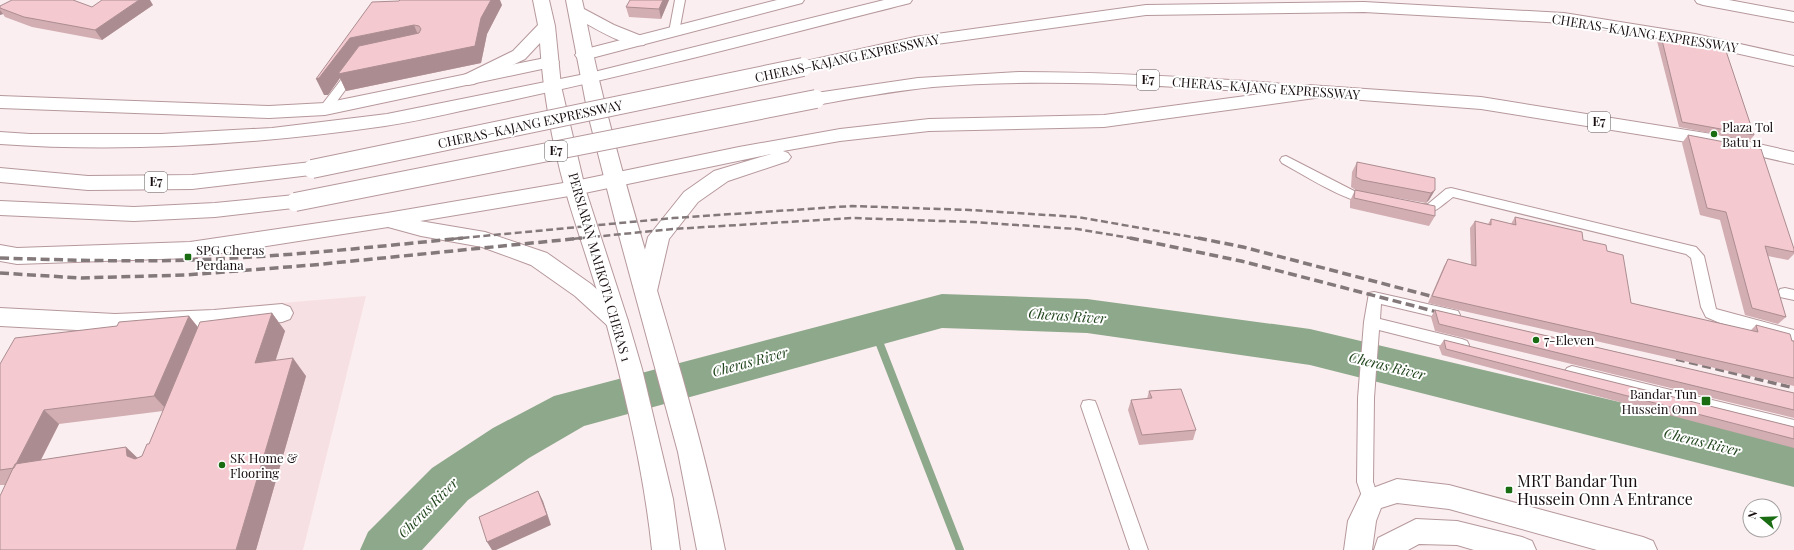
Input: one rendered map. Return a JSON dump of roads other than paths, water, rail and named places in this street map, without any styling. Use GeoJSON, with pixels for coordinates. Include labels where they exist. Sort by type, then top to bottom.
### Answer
{"type":"FeatureCollection","features":[{"type":"Feature","properties":{"kind":"main road","name":"PERSIARAN MAHKOTA CHERAS 1"},"geometry":{"type":"LineString","coordinates":[[541,0],[547,26],[552,86],[575,188],[617,321],[630,369],[660,499],[666,550]]}},
{"type":"Feature","properties":{"kind":"main road"},"geometry":{"type":"LineString","coordinates":[[584,55],[796,0]]}},
{"type":"Feature","properties":{"kind":"main road"},"geometry":{"type":"LineString","coordinates":[[0,138],[30,140],[161,140],[272,134],[386,120],[590,78],[904,0]]}},
{"type":"Feature","properties":{"kind":"main road"},"geometry":{"type":"LineString","coordinates":[[1470,0],[1564,18]]}},
{"type":"Feature","properties":{"kind":"main road"},"geometry":{"type":"LineString","coordinates":[[1703,0],[1794,17]]}},
{"type":"Feature","properties":{"kind":"main road"},"geometry":{"type":"LineString","coordinates":[[575,6],[608,28],[638,41]]}},
{"type":"Feature","properties":{"kind":"main road"},"geometry":{"type":"LineString","coordinates":[[575,6],[584,55],[614,179],[692,454],[711,550]]}},
{"type":"Feature","properties":{"kind":"main road","name":"CHERAS–KAJANG EXPRESSWAY"},"geometry":{"type":"LineString","coordinates":[[0,175],[88,183],[192,182],[312,168],[803,67],[915,42],[1146,10],[1364,7],[1564,18],[1695,39],[1794,61]]}},
{"type":"Feature","properties":{"kind":"main road"},"geometry":{"type":"LineString","coordinates":[[468,80],[519,55],[547,26]]}},
{"type":"Feature","properties":{"kind":"main road"},"geometry":{"type":"LineString","coordinates":[[0,102],[127,108],[253,111],[325,109],[550,62]]}},
{"type":"Feature","properties":{"kind":"main road","name":"CHERAS–KAJANG EXPRESSWAY"},"geometry":{"type":"LineString","coordinates":[[0,208],[134,214],[215,210],[295,202],[816,99],[887,87],[983,79],[1114,78],[1481,103],[1718,141],[1794,158]]}},
{"type":"Feature","properties":{"kind":"main road"},"geometry":{"type":"LineString","coordinates":[[0,254],[17,256],[190,250],[387,220],[575,188],[739,153],[840,135],[928,125],[1104,121],[1322,91]]}},
{"type":"Feature","properties":{"kind":"main road"},"geometry":{"type":"LineString","coordinates":[[646,291],[659,237],[691,198],[721,176],[840,135]]}},
{"type":"Feature","properties":{"kind":"main road"},"geometry":{"type":"LineString","coordinates":[[387,220],[421,229],[485,240],[538,259],[583,290],[617,321]]}},
{"type":"Feature","properties":{"kind":"main road"},"geometry":{"type":"LineString","coordinates":[[0,317],[210,327],[282,313]]}},
{"type":"Feature","properties":{"kind":"main road"},"geometry":{"type":"LineString","coordinates":[[1358,550],[1362,520],[1371,500],[1397,492],[1450,497],[1643,550]]}},
{"type":"Feature","properties":{"kind":"main road"},"geometry":{"type":"LineString","coordinates":[[1388,550],[1388,547],[1416,531],[1457,533],[1522,550]]}},
{"type":"Feature","properties":{"kind":"lane"},"geometry":{"type":"LineString","coordinates":[[674,32],[680,0]]}},
{"type":"Feature","properties":{"kind":"lane"},"geometry":{"type":"LineString","coordinates":[[325,109],[362,58]]}},
{"type":"Feature","properties":{"kind":"lane"},"geometry":{"type":"LineString","coordinates":[[1286,160],[1354,196],[1382,202]]}},
{"type":"Feature","properties":{"kind":"lane"},"geometry":{"type":"LineString","coordinates":[[1405,206],[1428,210],[1435,207],[1441,198],[1451,192],[1691,250],[1697,256],[1708,307],[1711,313],[1720,317],[1794,336]]}},
{"type":"Feature","properties":{"kind":"lane"},"geometry":{"type":"LineString","coordinates":[[1371,500],[1365,482],[1366,398],[1374,297],[1467,318]]}},
{"type":"Feature","properties":{"kind":"lane"},"geometry":{"type":"LineString","coordinates":[[1371,322],[1479,349]]}},
{"type":"Feature","properties":{"kind":"lane"},"geometry":{"type":"LineString","coordinates":[[1556,368],[1794,427]]}},
{"type":"Feature","properties":{"kind":"lane"},"geometry":{"type":"LineString","coordinates":[[1089,406],[1139,550]]}},
{"type":"Feature","properties":{"kind":"waterway","name":"Cheras River"},"geometry":{"type":"LineString","coordinates":[[387,550],[450,484],[511,443],[571,410],[942,311],[1087,316],[1310,347],[1794,465]]}},
{"type":"Feature","properties":{"kind":"waterway"},"geometry":{"type":"LineString","coordinates":[[874,329],[960,550]]}},
{"type":"Feature","properties":{"kind":"railway"},"geometry":{"type":"LineString","coordinates":[[452,239],[673,218],[852,206],[970,210],[1078,217],[1203,239]]}},
{"type":"Feature","properties":{"kind":"railway"},"geometry":{"type":"LineString","coordinates":[[575,239],[673,229],[852,218],[972,222],[1077,229],[1136,239]]}},
{"type":"Feature","properties":{"kind":"railway"},"geometry":{"type":"LineString","coordinates":[[0,258],[119,261],[225,259],[463,238]]}},
{"type":"Feature","properties":{"kind":"railway"},"geometry":{"type":"LineString","coordinates":[[575,239],[582,238]]}},
{"type":"Feature","properties":{"kind":"railway"},"geometry":{"type":"LineString","coordinates":[[1130,238],[1241,261],[1445,314]]}},
{"type":"Feature","properties":{"kind":"railway"},"geometry":{"type":"LineString","coordinates":[[1198,238],[1203,239]]}},
{"type":"Feature","properties":{"kind":"railway"},"geometry":{"type":"LineString","coordinates":[[0,273],[81,278],[186,275],[313,265],[575,239]]}},
{"type":"Feature","properties":{"kind":"railway"},"geometry":{"type":"LineString","coordinates":[[1203,239],[1243,247],[1442,299]]}},
{"type":"Feature","properties":{"kind":"railway"},"geometry":{"type":"LineString","coordinates":[[1676,359],[1794,388]]}},
{"type":"Feature","properties":{"kind":"place","name":"Plaza Tol Batu 11"},"geometry":{"type":"Point","coordinates":[1714,134]}},
{"type":"Feature","properties":{"kind":"place","name":"SPG Cheras Perdana"},"geometry":{"type":"Point","coordinates":[188,257]}},
{"type":"Feature","properties":{"kind":"place","name":"7-Eleven"},"geometry":{"type":"Point","coordinates":[1536,340]}},
{"type":"Feature","properties":{"kind":"place","name":"Bandar Tun Hussein Onn"},"geometry":{"type":"Point","coordinates":[1706,401]}},
{"type":"Feature","properties":{"kind":"place","name":"SK Home & Flooring"},"geometry":{"type":"Point","coordinates":[222,465]}},
{"type":"Feature","properties":{"kind":"place","name":"MRT Bandar Tun Hussein Onn A Entrance"},"geometry":{"type":"Point","coordinates":[1509,490]}}]}
